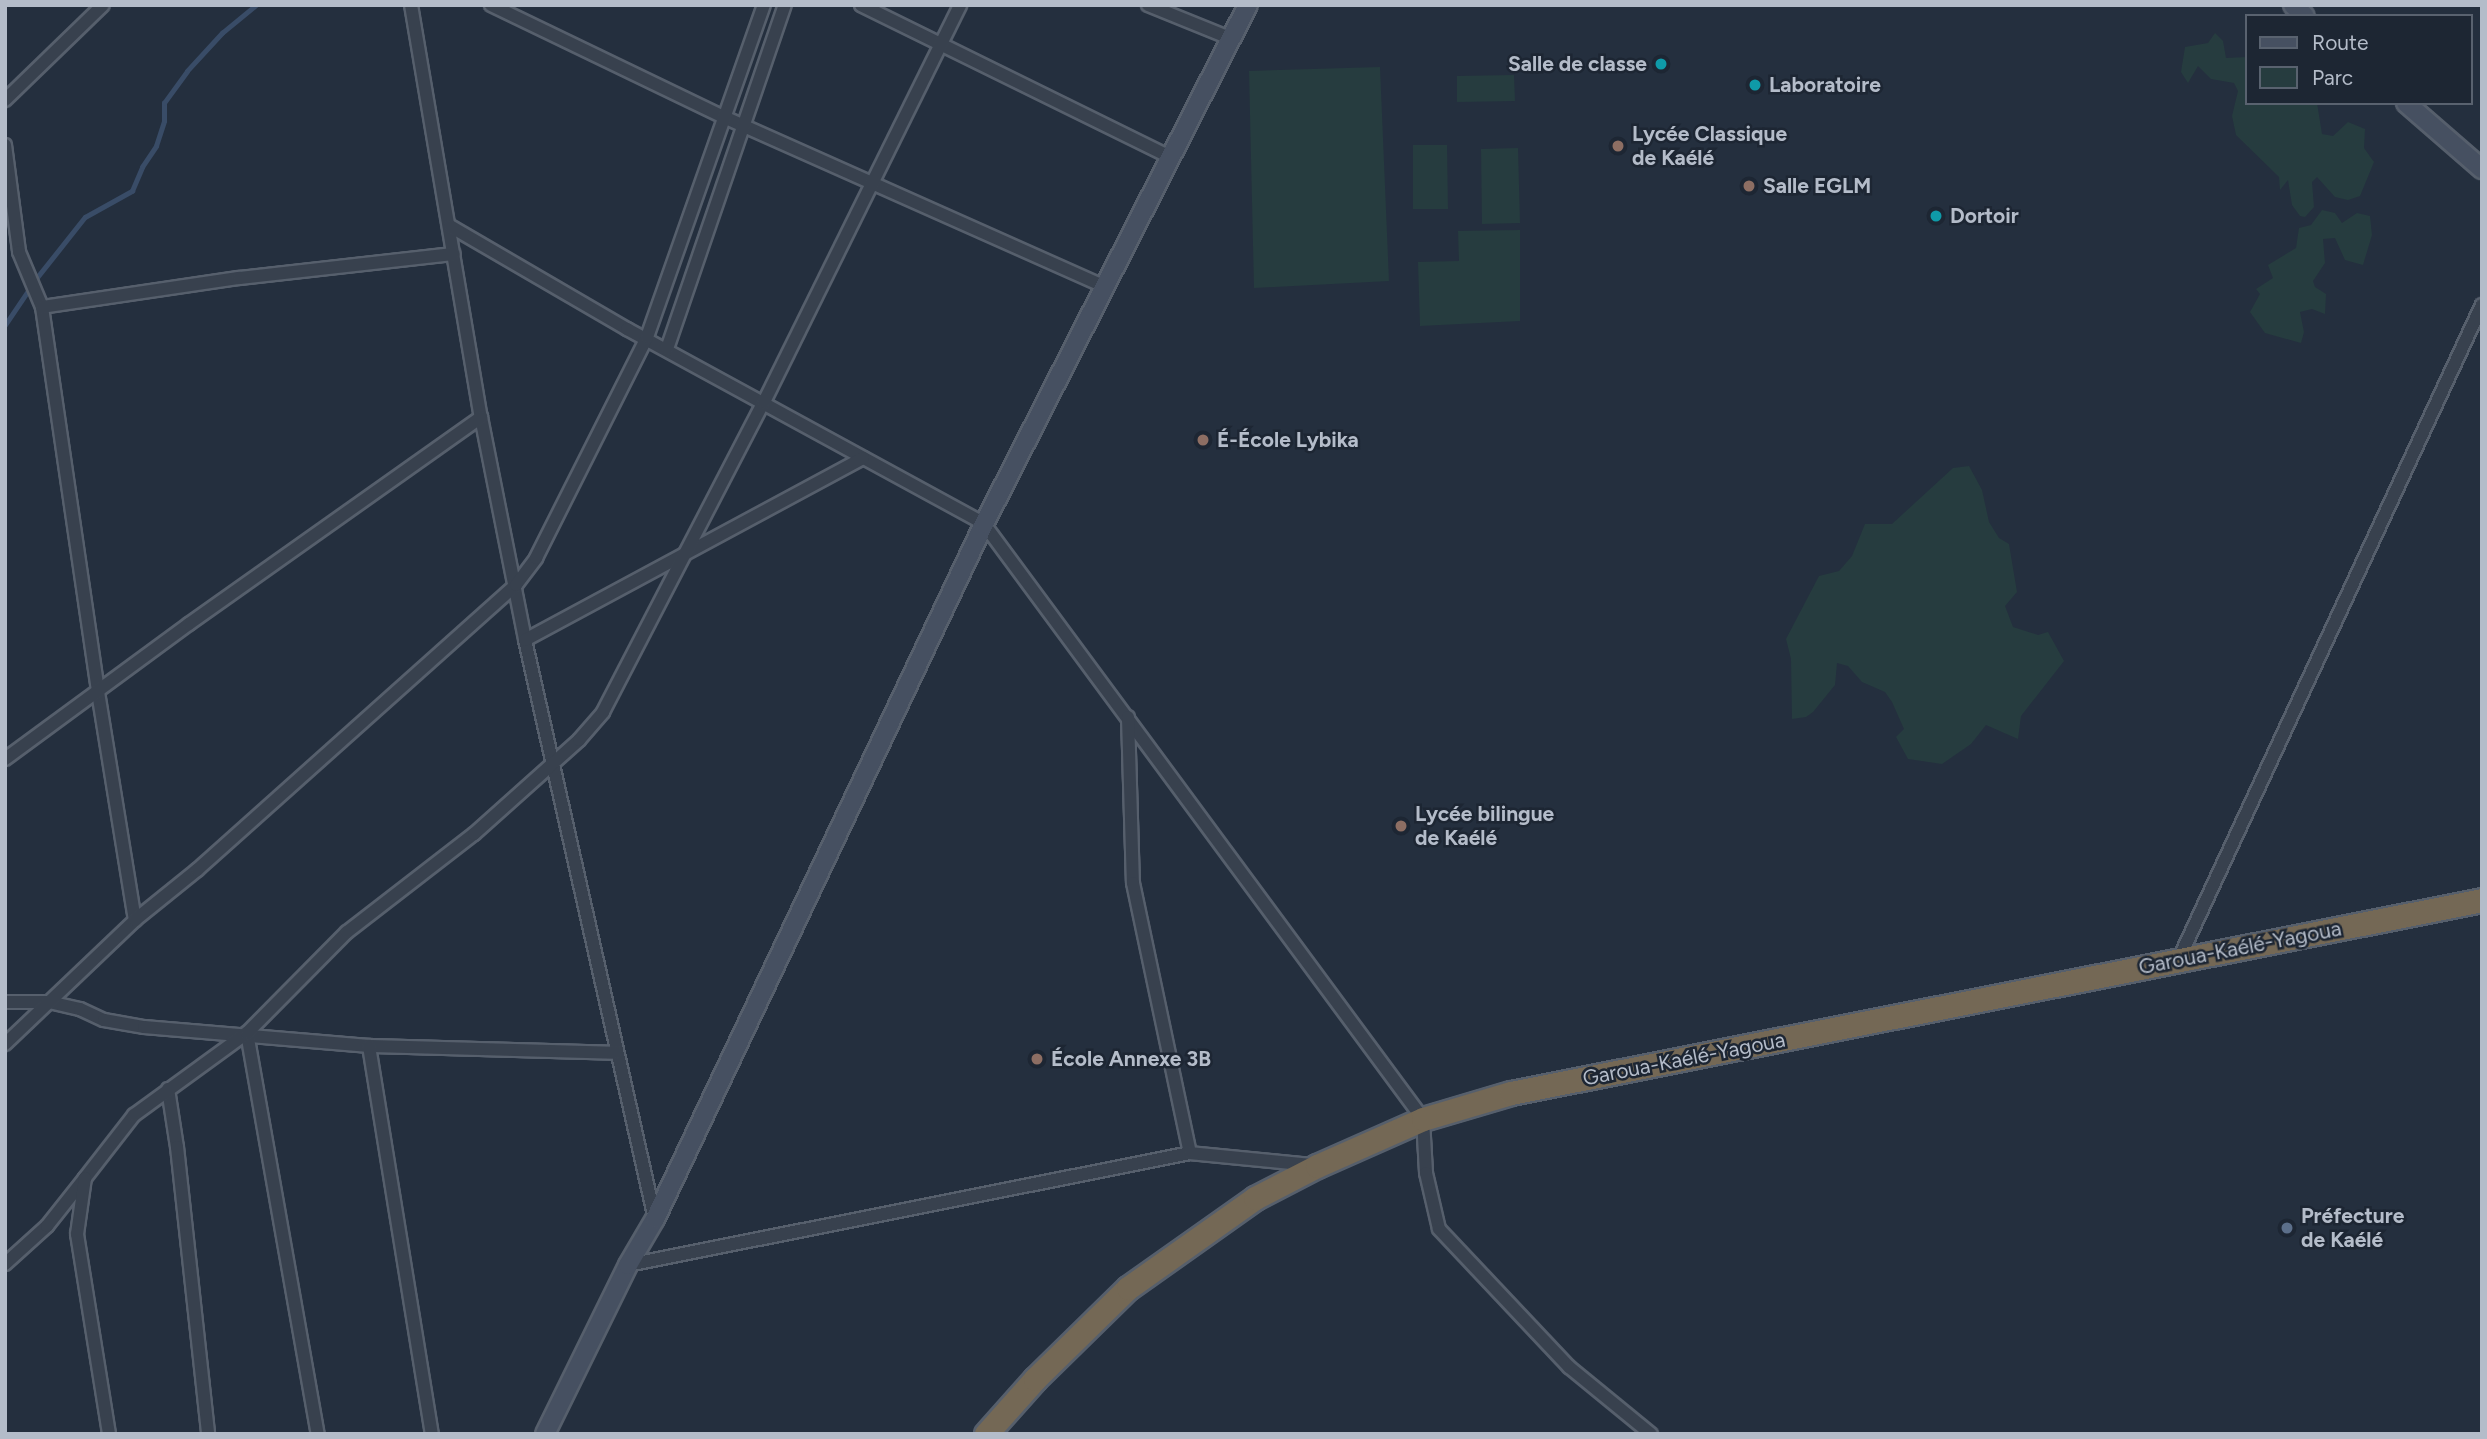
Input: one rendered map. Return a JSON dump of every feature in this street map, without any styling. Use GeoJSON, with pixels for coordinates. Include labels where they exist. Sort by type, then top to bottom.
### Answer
{"type":"FeatureCollection","features":[{"type":"Feature","properties":{"kind":"highway","name":"Garoua-Kaélé-Yagoua"},"geometry":{"type":"LineString","coordinates":[[986,1434],[1035,1380],[1128,1288],[1255,1198],[1317,1166],[1423,1118],[1511,1093],[2482,900]]}},
{"type":"Feature","properties":{"kind":"main road"},"geometry":{"type":"LineString","coordinates":[[545,1434],[628,1265],[655,1219],[984,524],[1107,288],[1248,5]]}},
{"type":"Feature","properties":{"kind":"main road"},"geometry":{"type":"LineString","coordinates":[[2408,105],[2482,169]]}},
{"type":"Feature","properties":{"kind":"street"},"geometry":{"type":"LineString","coordinates":[[5,100],[103,5]]}},
{"type":"Feature","properties":{"kind":"street"},"geometry":{"type":"LineString","coordinates":[[411,5],[481,417],[525,640],[655,1219]]}},
{"type":"Feature","properties":{"kind":"street"},"geometry":{"type":"LineString","coordinates":[[491,5],[726,118],[1107,288]]}},
{"type":"Feature","properties":{"kind":"street"},"geometry":{"type":"LineString","coordinates":[[5,1044],[135,920],[206,862],[516,585],[551,532],[647,337],[764,5]]}},
{"type":"Feature","properties":{"kind":"street"},"geometry":{"type":"LineString","coordinates":[[667,349],[785,5]]}},
{"type":"Feature","properties":{"kind":"street"},"geometry":{"type":"LineString","coordinates":[[861,5],[1172,158]]}},
{"type":"Feature","properties":{"kind":"street"},"geometry":{"type":"LineString","coordinates":[[5,1264],[47,1226],[134,1115],[247,1033],[347,932],[474,834],[579,740],[603,712],[764,402],[874,184],[960,5]]}},
{"type":"Feature","properties":{"kind":"street"},"geometry":{"type":"LineString","coordinates":[[1148,5],[1232,39]]}},
{"type":"Feature","properties":{"kind":"street"},"geometry":{"type":"LineString","coordinates":[[5,145],[19,252],[42,307],[98,692],[135,920]]}},
{"type":"Feature","properties":{"kind":"street"},"geometry":{"type":"LineString","coordinates":[[450,226],[627,329],[647,337],[984,524],[1423,1118],[1426,1173],[1438,1229],[1569,1367],[1651,1434]]}},
{"type":"Feature","properties":{"kind":"street"},"geometry":{"type":"LineString","coordinates":[[42,307],[239,278],[454,254]]}},
{"type":"Feature","properties":{"kind":"street"},"geometry":{"type":"LineString","coordinates":[[2178,961],[2482,305]]}},
{"type":"Feature","properties":{"kind":"street"},"geometry":{"type":"LineString","coordinates":[[5,759],[199,616],[481,417]]}},
{"type":"Feature","properties":{"kind":"street"},"geometry":{"type":"LineString","coordinates":[[525,640],[863,458]]}},
{"type":"Feature","properties":{"kind":"street"},"geometry":{"type":"LineString","coordinates":[[1128,717],[1133,883],[1190,1153]]}},
{"type":"Feature","properties":{"kind":"street"},"geometry":{"type":"LineString","coordinates":[[5,1002],[48,1002],[80,1009],[104,1020],[144,1027],[247,1033],[369,1046],[616,1053]]}},
{"type":"Feature","properties":{"kind":"street"},"geometry":{"type":"LineString","coordinates":[[247,1033],[318,1434]]}},
{"type":"Feature","properties":{"kind":"street"},"geometry":{"type":"LineString","coordinates":[[369,1046],[432,1434]]}},
{"type":"Feature","properties":{"kind":"street"},"geometry":{"type":"LineString","coordinates":[[168,1089],[177,1147],[208,1434]]}},
{"type":"Feature","properties":{"kind":"street"},"geometry":{"type":"LineString","coordinates":[[628,1265],[1190,1153],[1317,1166]]}},
{"type":"Feature","properties":{"kind":"street"},"geometry":{"type":"LineString","coordinates":[[85,1178],[77,1234],[109,1434]]}},
{"type":"Feature","properties":{"kind":"green space"},"geometry":{"type":"Polygon","coordinates":[[[2215,33],[2223,41],[2226,58],[2246,57],[2246,105],[2317,105],[2322,134],[2333,136],[2348,122],[2365,129],[2364,148],[2374,162],[2360,196],[2348,200],[2335,197],[2317,177],[2312,182],[2314,207],[2305,217],[2300,216],[2292,205],[2288,180],[2280,190],[2279,177],[2236,135],[2232,116],[2238,91],[2234,83],[2211,79],[2198,66],[2188,83],[2181,72],[2185,47],[2208,43],[2215,33]]]}},
{"type":"Feature","properties":{"kind":"green space"},"geometry":{"type":"Polygon","coordinates":[[[1380,67],[1389,281],[1254,288],[1249,71],[1380,67]]]}},
{"type":"Feature","properties":{"kind":"green space"},"geometry":{"type":"Polygon","coordinates":[[[1514,75],[1515,101],[1457,102],[1457,76],[1514,75]]]}},
{"type":"Feature","properties":{"kind":"green space"},"geometry":{"type":"Polygon","coordinates":[[[1413,145],[1447,145],[1448,209],[1413,209],[1413,145]]]}},
{"type":"Feature","properties":{"kind":"green space"},"geometry":{"type":"Polygon","coordinates":[[[1518,148],[1520,223],[1482,224],[1481,149],[1518,148]]]}},
{"type":"Feature","properties":{"kind":"green space"},"geometry":{"type":"Polygon","coordinates":[[[2322,210],[2335,213],[2342,223],[2357,213],[2370,216],[2372,235],[2363,265],[2345,260],[2335,238],[2323,239],[2325,263],[2313,281],[2315,287],[2326,294],[2325,314],[2312,309],[2300,312],[2304,332],[2301,343],[2265,333],[2250,312],[2260,294],[2256,289],[2273,278],[2268,265],[2296,248],[2299,228],[2311,225],[2322,210]]]}},
{"type":"Feature","properties":{"kind":"green space"},"geometry":{"type":"Polygon","coordinates":[[[1520,230],[1520,321],[1420,326],[1418,262],[1459,261],[1458,231],[1520,230]]]}},
{"type":"Feature","properties":{"kind":"green space"},"geometry":{"type":"Polygon","coordinates":[[[1969,466],[1982,490],[1989,522],[1999,538],[2009,544],[2017,592],[2005,606],[2013,627],[2038,635],[2048,632],[2064,661],[2021,716],[2018,739],[1986,725],[1971,744],[1942,764],[1908,759],[1896,737],[1904,729],[1885,692],[1862,682],[1848,666],[1837,663],[1835,685],[1813,712],[1806,717],[1792,719],[1791,659],[1786,639],[1819,576],[1839,571],[1852,556],[1865,524],[1892,524],[1953,468],[1969,466]]]}},
{"type":"Feature","properties":{"kind":"waterway"},"geometry":{"type":"LineString","coordinates":[[35,280],[85,217],[132,191],[142,167],[156,146],[164,121],[164,103],[187,71],[222,33],[256,5]]}},
{"type":"Feature","properties":{"kind":"waterway"},"geometry":{"type":"LineString","coordinates":[[5,325],[30,288]]}},
{"type":"Feature","properties":{"kind":"place","name":"Salle de classe"},"geometry":{"type":"Point","coordinates":[1661,64]}},
{"type":"Feature","properties":{"kind":"place","name":"Laboratoire"},"geometry":{"type":"Point","coordinates":[1755,85]}},
{"type":"Feature","properties":{"kind":"place","name":"Lycée Classique de Kaélé"},"geometry":{"type":"Point","coordinates":[1618,146]}},
{"type":"Feature","properties":{"kind":"place","name":"Salle EGLM"},"geometry":{"type":"Point","coordinates":[1749,186]}},
{"type":"Feature","properties":{"kind":"place","name":"Dortoir"},"geometry":{"type":"Point","coordinates":[1936,216]}},
{"type":"Feature","properties":{"kind":"place","name":"É-École Lybika"},"geometry":{"type":"Point","coordinates":[1203,440]}},
{"type":"Feature","properties":{"kind":"place","name":"Lycée bilingue de Kaélé"},"geometry":{"type":"Point","coordinates":[1401,826]}},
{"type":"Feature","properties":{"kind":"place","name":"École Annexe 3B"},"geometry":{"type":"Point","coordinates":[1037,1059]}},
{"type":"Feature","properties":{"kind":"place","name":"Préfecture de Kaélé"},"geometry":{"type":"Point","coordinates":[2287,1228]}}]}
